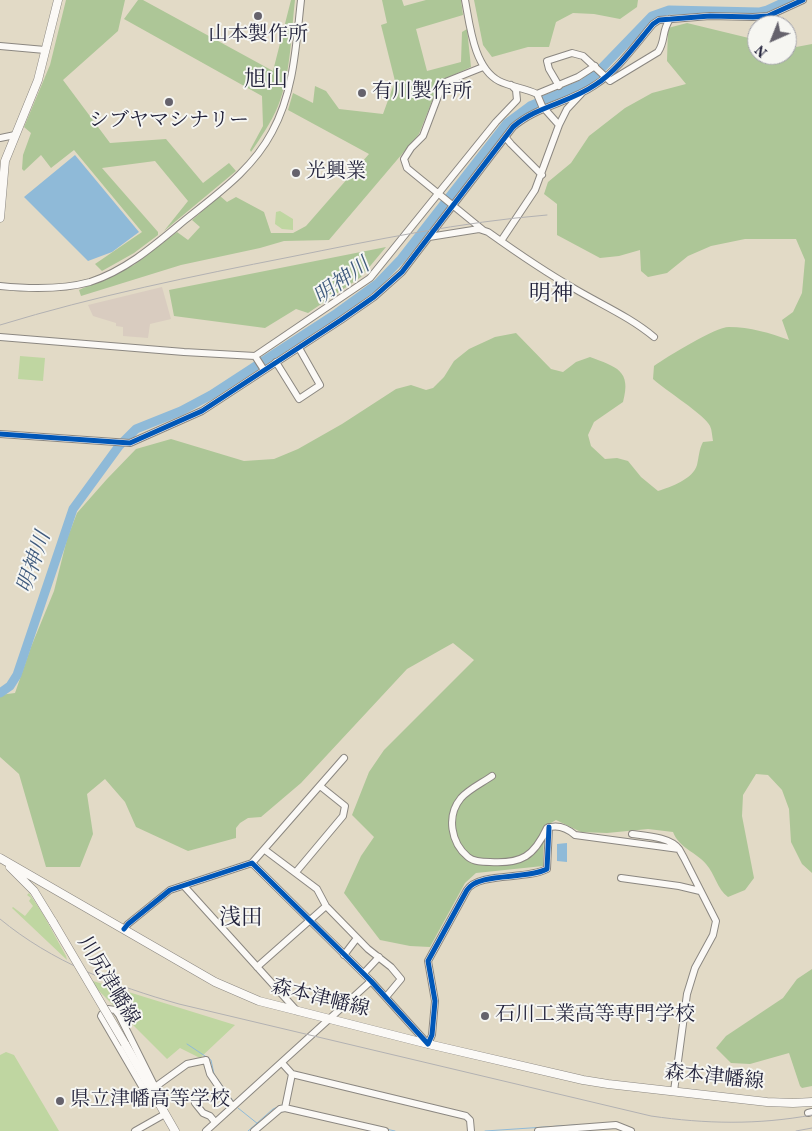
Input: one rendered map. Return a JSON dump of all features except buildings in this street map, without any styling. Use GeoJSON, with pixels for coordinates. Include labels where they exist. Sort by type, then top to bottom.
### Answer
{"type":"FeatureCollection","features":[{"type":"Feature","properties":{"kind":"main road"},"geometry":{"type":"LineString","coordinates":[[0,218],[3,171],[8,151],[38,80],[58,0]]}},
{"type":"Feature","properties":{"kind":"main road","name":"森本津幡線"},"geometry":{"type":"LineString","coordinates":[[1,858],[215,982],[259,1002],[583,1080],[767,1102],[812,1102]]}},
{"type":"Feature","properties":{"kind":"main road","name":"川尻津幡線"},"geometry":{"type":"LineString","coordinates":[[1,858],[34,891],[153,1088],[175,1131]]}},
{"type":"Feature","properties":{"kind":"street"},"geometry":{"type":"LineString","coordinates":[[0,286],[24,289],[49,289],[91,281],[123,268],[143,255],[245,170],[261,151],[273,132],[287,98],[293,73],[301,0]]}},
{"type":"Feature","properties":{"kind":"street"},"geometry":{"type":"LineString","coordinates":[[466,0],[477,54],[483,67],[501,82],[537,94],[543,107],[560,126]]}},
{"type":"Feature","properties":{"kind":"street"},"geometry":{"type":"LineString","coordinates":[[0,434],[130,443],[202,411],[374,297],[402,272],[513,127],[525,117],[543,107],[581,93],[604,75],[653,24],[659,20],[710,16],[768,16],[803,0]]}},
{"type":"Feature","properties":{"kind":"street"},"geometry":{"type":"LineString","coordinates":[[559,86],[547,61],[572,53],[583,56],[610,81],[658,52],[662,46],[664,26],[670,19]]}},
{"type":"Feature","properties":{"kind":"street"},"geometry":{"type":"LineString","coordinates":[[0,46],[45,50]]}},
{"type":"Feature","properties":{"kind":"street"},"geometry":{"type":"LineString","coordinates":[[483,67],[443,83],[423,136],[411,148],[404,159],[407,168],[484,231],[575,290],[620,313],[654,337]]}},
{"type":"Feature","properties":{"kind":"street"},"geometry":{"type":"LineString","coordinates":[[537,94],[559,86],[596,67]]}},
{"type":"Feature","properties":{"kind":"street"},"geometry":{"type":"LineString","coordinates":[[0,337],[256,358],[370,278],[440,196],[496,122],[517,100],[516,90],[510,85]]}},
{"type":"Feature","properties":{"kind":"street"},"geometry":{"type":"LineString","coordinates":[[501,241],[535,190],[567,109],[581,96],[581,93]]}},
{"type":"Feature","properties":{"kind":"street"},"geometry":{"type":"LineString","coordinates":[[0,138],[15,135]]}},
{"type":"Feature","properties":{"kind":"street"},"geometry":{"type":"LineString","coordinates":[[506,138],[542,175]]}},
{"type":"Feature","properties":{"kind":"street"},"geometry":{"type":"LineString","coordinates":[[429,237],[479,229],[484,231]]}},
{"type":"Feature","properties":{"kind":"street"},"geometry":{"type":"LineString","coordinates":[[276,362],[299,399],[320,385],[299,348]]}},
{"type":"Feature","properties":{"kind":"street"},"geometry":{"type":"LineString","coordinates":[[256,358],[264,369]]}},
{"type":"Feature","properties":{"kind":"street"},"geometry":{"type":"LineString","coordinates":[[124,929],[170,890],[252,864],[344,758]]}},
{"type":"Feature","properties":{"kind":"street"},"geometry":{"type":"LineString","coordinates":[[492,776],[466,793],[460,800],[451,820],[456,839],[468,858],[476,862],[512,862],[523,858],[535,850],[549,827],[561,827],[576,834],[679,849]]}},
{"type":"Feature","properties":{"kind":"street"},"geometry":{"type":"LineString","coordinates":[[296,872],[343,816],[345,806],[320,786]]}},
{"type":"Feature","properties":{"kind":"street"},"geometry":{"type":"LineString","coordinates":[[252,864],[371,981],[428,1044],[432,1035],[435,1001],[428,961],[467,890],[471,885],[484,880],[523,876],[546,869],[549,827]]}},
{"type":"Feature","properties":{"kind":"street"},"geometry":{"type":"LineString","coordinates":[[632,834],[650,836],[675,844],[716,921],[713,935],[695,968],[687,994],[674,1091]]}},
{"type":"Feature","properties":{"kind":"street"},"geometry":{"type":"LineString","coordinates":[[265,850],[317,889],[326,906],[357,938],[391,967],[401,979],[386,997]]}},
{"type":"Feature","properties":{"kind":"street"},"geometry":{"type":"LineString","coordinates":[[622,878],[700,891]]}},
{"type":"Feature","properties":{"kind":"street"},"geometry":{"type":"LineString","coordinates":[[184,886],[299,1013]]}},
{"type":"Feature","properties":{"kind":"street"},"geometry":{"type":"LineString","coordinates":[[257,967],[326,906]]}},
{"type":"Feature","properties":{"kind":"street"},"geometry":{"type":"LineString","coordinates":[[344,954],[357,938]]}},
{"type":"Feature","properties":{"kind":"street"},"geometry":{"type":"LineString","coordinates":[[364,974],[379,957]]}},
{"type":"Feature","properties":{"kind":"street"},"geometry":{"type":"LineString","coordinates":[[206,1131],[371,981]]}},
{"type":"Feature","properties":{"kind":"street"},"geometry":{"type":"LineString","coordinates":[[153,1088],[119,1015],[115,1010],[108,1009],[102,1016],[144,1090],[153,1088],[187,1064],[206,1060],[210,1074],[232,1106]]}},
{"type":"Feature","properties":{"kind":"street"},"geometry":{"type":"LineString","coordinates":[[282,1063],[292,1074],[466,1116],[470,1120],[471,1130]]}},
{"type":"Feature","properties":{"kind":"street"},"geometry":{"type":"LineString","coordinates":[[285,1106],[292,1074]]}},
{"type":"Feature","properties":{"kind":"street"},"geometry":{"type":"LineString","coordinates":[[195,1103],[204,1114],[210,1116],[215,1122]]}},
{"type":"Feature","properties":{"kind":"street"},"geometry":{"type":"LineString","coordinates":[[254,1131],[285,1106],[385,1131]]}},
{"type":"Feature","properties":{"kind":"street"},"geometry":{"type":"LineString","coordinates":[[135,1131],[165,1114]]}},
{"type":"Feature","properties":{"kind":"street"},"geometry":{"type":"LineString","coordinates":[[538,1131],[616,1126],[631,1131]]}},
{"type":"Feature","properties":{"kind":"shaded area"},"geometry":{"type":"Polygon","coordinates":[[[162,287],[171,319],[150,324],[148,338],[123,336],[123,327],[93,316],[88,305],[162,287]]]}},
{"type":"Feature","properties":{"kind":"green space"},"geometry":{"type":"Polygon","coordinates":[[[66,0],[125,0],[118,31],[63,80],[110,143],[166,139],[203,183],[229,163],[236,171],[164,231],[188,201],[155,161],[102,168],[158,232],[158,235],[134,253],[102,271],[95,264],[142,232],[74,150],[51,168],[41,155],[24,171],[22,169],[23,155],[31,133],[24,127],[50,65],[66,0]]]}},
{"type":"Feature","properties":{"kind":"green space"},"geometry":{"type":"Polygon","coordinates":[[[138,0],[143,0],[273,71],[291,0],[295,0],[286,81],[278,106],[266,130],[251,152],[250,150],[263,126],[262,96],[124,19],[138,0]]]}},
{"type":"Feature","properties":{"kind":"green space"},"geometry":{"type":"Polygon","coordinates":[[[382,0],[402,0],[404,6],[426,0],[461,0],[463,15],[416,29],[427,71],[461,62],[462,32],[467,29],[471,67],[440,81],[419,134],[329,240],[284,241],[181,265],[81,296],[79,290],[134,265],[177,232],[188,240],[200,227],[192,220],[220,196],[227,202],[236,197],[264,212],[271,233],[293,233],[306,226],[369,154],[288,110],[293,93],[313,103],[315,86],[326,91],[339,109],[383,114],[395,81],[381,25],[387,23],[382,0]]]}},
{"type":"Feature","properties":{"kind":"green space"},"geometry":{"type":"Polygon","coordinates":[[[474,0],[638,0],[637,7],[620,19],[594,14],[573,13],[556,22],[549,47],[528,47],[492,57],[483,45],[474,0]]]}},
{"type":"Feature","properties":{"kind":"green space"},"geometry":{"type":"Polygon","coordinates":[[[687,23],[747,38],[747,65],[797,65],[797,47],[812,44],[812,873],[802,864],[791,842],[789,809],[782,790],[768,775],[756,774],[743,795],[742,816],[754,878],[745,890],[728,897],[724,894],[706,864],[683,846],[673,832],[648,829],[607,833],[581,832],[556,820],[544,827],[543,866],[476,873],[465,883],[430,947],[410,946],[380,940],[344,893],[361,856],[374,837],[352,815],[369,772],[384,750],[474,660],[453,643],[407,669],[301,783],[261,817],[248,818],[240,823],[236,828],[236,838],[188,851],[136,827],[125,802],[105,779],[87,794],[93,834],[80,867],[46,867],[19,774],[0,757],[0,695],[15,693],[54,591],[67,539],[77,513],[136,449],[171,439],[244,461],[274,459],[298,449],[342,424],[396,389],[411,385],[426,390],[433,388],[444,377],[454,361],[469,349],[495,337],[516,333],[551,369],[563,372],[576,362],[590,357],[620,371],[625,383],[623,402],[594,422],[588,435],[591,446],[605,459],[617,458],[628,461],[641,477],[658,491],[681,482],[695,470],[703,442],[713,441],[711,428],[707,421],[653,379],[654,366],[722,328],[745,328],[789,340],[782,320],[793,312],[802,293],[805,260],[796,239],[745,239],[711,246],[688,256],[667,273],[648,277],[641,271],[640,250],[619,256],[600,258],[557,235],[557,204],[544,194],[548,182],[571,163],[589,136],[625,108],[652,93],[686,84],[667,61],[668,28],[687,23]]]}},
{"type":"Feature","properties":{"kind":"green space"},"geometry":{"type":"Polygon","coordinates":[[[280,211],[293,219],[293,230],[282,229],[275,224],[276,212],[280,211]]]}},
{"type":"Feature","properties":{"kind":"green space"},"geometry":{"type":"Polygon","coordinates":[[[386,247],[361,277],[308,313],[296,309],[265,328],[174,316],[169,290],[386,247]]]}},
{"type":"Feature","properties":{"kind":"green space"},"geometry":{"type":"Polygon","coordinates":[[[20,356],[45,358],[43,381],[18,379],[20,356]]]}},
{"type":"Feature","properties":{"kind":"green space"},"geometry":{"type":"Polygon","coordinates":[[[29,893],[43,914],[67,960],[12,908],[25,916],[33,906],[29,901],[31,898],[27,895],[29,893]]]}},
{"type":"Feature","properties":{"kind":"green space"},"geometry":{"type":"Polygon","coordinates":[[[812,969],[812,1086],[802,1088],[800,1086],[789,1053],[750,1064],[731,1063],[716,1048],[726,1036],[783,998],[797,979],[812,969]]]}},
{"type":"Feature","properties":{"kind":"green space"},"geometry":{"type":"Polygon","coordinates":[[[93,981],[235,1025],[200,1058],[180,1048],[167,1059],[96,988],[93,981]]]}},
{"type":"Feature","properties":{"kind":"green space"},"geometry":{"type":"Polygon","coordinates":[[[6,1052],[14,1055],[59,1131],[0,1131],[0,1055],[6,1052]]]}},
{"type":"Feature","properties":{"kind":"water"},"geometry":{"type":"Polygon","coordinates":[[[75,155],[139,232],[112,252],[88,261],[24,197],[75,155]]]}},
{"type":"Feature","properties":{"kind":"water"},"geometry":{"type":"Polygon","coordinates":[[[567,843],[567,862],[557,861],[557,844],[567,843]]]}},
{"type":"Feature","properties":{"kind":"waterway","name":"明神川"},"geometry":{"type":"LineString","coordinates":[[0,693],[10,686],[17,675],[73,509],[119,446],[136,429],[181,411],[211,395],[337,313],[377,284],[401,259],[507,123],[530,106],[583,84],[596,74],[652,16],[669,10],[759,12],[789,0]]}},
{"type":"Feature","properties":{"kind":"waterway"},"geometry":{"type":"LineString","coordinates":[[187,1044],[211,1060],[214,1074],[233,1101]]}},
{"type":"Feature","properties":{"kind":"waterway"},"geometry":{"type":"LineString","coordinates":[[248,1131],[273,1109],[282,1105]]}},
{"type":"Feature","properties":{"kind":"waterway"},"geometry":{"type":"LineString","coordinates":[[238,1108],[258,1124]]}},
{"type":"Feature","properties":{"kind":"waterway"},"geometry":{"type":"LineString","coordinates":[[621,1124],[629,1127]]}},
{"type":"Feature","properties":{"kind":"waterway"},"geometry":{"type":"LineString","coordinates":[[485,1131],[575,1125]]}},
{"type":"Feature","properties":{"kind":"waterway"},"geometry":{"type":"LineString","coordinates":[[386,1129],[395,1131]]}},
{"type":"Feature","properties":{"kind":"railway"},"geometry":{"type":"LineString","coordinates":[[0,325],[108,296],[254,264],[418,232],[547,215]]}},
{"type":"Feature","properties":{"kind":"railway"},"geometry":{"type":"LineString","coordinates":[[0,919],[41,948],[85,971],[108,981],[179,1004],[651,1116],[692,1121],[752,1122],[812,1115]]}},
{"type":"Feature","properties":{"kind":"railway"},"geometry":{"type":"LineString","coordinates":[[796,1131],[812,1128]]}},
{"type":"Feature","properties":{"kind":"cycle path"},"geometry":{"type":"LineString","coordinates":[[0,434],[130,443],[202,411],[374,297],[402,272],[513,127],[532,114],[575,96],[595,85],[626,57],[653,24],[659,20],[710,16],[768,16],[803,0]]}},
{"type":"Feature","properties":{"kind":"cycle path"},"geometry":{"type":"LineString","coordinates":[[124,929],[170,890],[252,863],[371,981],[428,1044],[432,1035],[435,1001],[428,961],[467,890],[473,884],[492,878],[527,874],[547,869],[549,827]]}},
{"type":"Feature","properties":{"kind":"place","name":"山本製作所"},"geometry":{"type":"Point","coordinates":[258,16]}},
{"type":"Feature","properties":{"kind":"place","name":"有川製作所"},"geometry":{"type":"Point","coordinates":[362,93]}},
{"type":"Feature","properties":{"kind":"place","name":"シブヤマシナリー"},"geometry":{"type":"Point","coordinates":[169,102]}},
{"type":"Feature","properties":{"kind":"place","name":"光興業"},"geometry":{"type":"Point","coordinates":[296,173]}},
{"type":"Feature","properties":{"kind":"place","name":"石川工業高等専門学校"},"geometry":{"type":"Point","coordinates":[485,1016]}},
{"type":"Feature","properties":{"kind":"place","name":"県立津幡高等学校"},"geometry":{"type":"Point","coordinates":[60,1101]}},
{"type":"Feature","properties":{"kind":"district","name":"旭山"},"geometry":{"type":"Point","coordinates":[266,82]}},
{"type":"Feature","properties":{"kind":"district","name":"明神"},"geometry":{"type":"Point","coordinates":[551,296]}},
{"type":"Feature","properties":{"kind":"district","name":"浅田"},"geometry":{"type":"Point","coordinates":[241,920]}}]}
